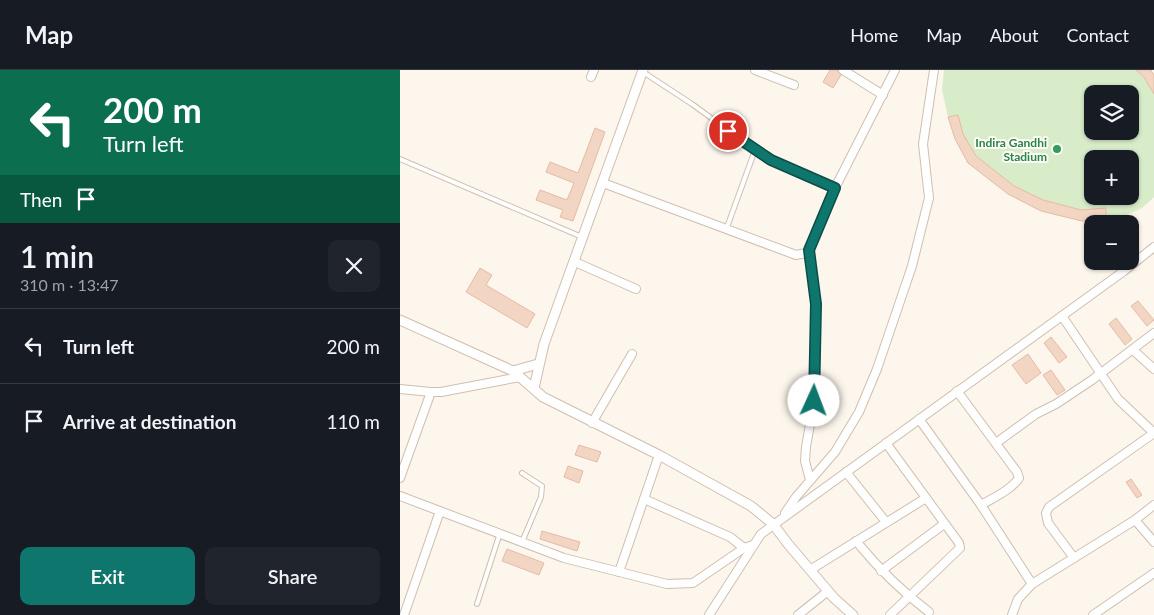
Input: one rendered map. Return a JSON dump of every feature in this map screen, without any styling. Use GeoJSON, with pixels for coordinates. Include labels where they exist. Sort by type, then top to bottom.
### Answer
{"type":"FeatureCollection","features":[{"type":"Feature","properties":{"kind":"street"},"geometry":{"type":"LineString","coordinates":[[755,70],[794,85]]}},
{"type":"Feature","properties":{"kind":"street"},"geometry":{"type":"LineString","coordinates":[[843,70],[883,95]]}},
{"type":"Feature","properties":{"kind":"street"},"geometry":{"type":"LineString","coordinates":[[810,480],[805,461],[814,401],[816,304],[809,250],[835,188],[895,70]]}},
{"type":"Feature","properties":{"kind":"street"},"geometry":{"type":"LineString","coordinates":[[777,522],[835,452],[859,412],[877,369],[912,266],[928,198],[928,179],[923,144],[934,70]]}},
{"type":"Feature","properties":{"kind":"street"},"geometry":{"type":"LineString","coordinates":[[534,388],[544,344],[643,71]]}},
{"type":"Feature","properties":{"kind":"street"},"geometry":{"type":"LineString","coordinates":[[603,183],[796,255],[806,253],[809,250]]}},
{"type":"Feature","properties":{"kind":"street"},"geometry":{"type":"LineString","coordinates":[[709,615],[761,534],[1154,247]]}},
{"type":"Feature","properties":{"kind":"street"},"geometry":{"type":"LineString","coordinates":[[575,262],[636,289]]}},
{"type":"Feature","properties":{"kind":"street"},"geometry":{"type":"LineString","coordinates":[[1062,316],[1118,399],[1154,433],[1050,508],[1046,513],[1048,523],[1074,558]]}},
{"type":"Feature","properties":{"kind":"street"},"geometry":{"type":"LineString","coordinates":[[400,320],[517,374],[543,397],[659,455],[777,522],[810,570],[853,615]]}},
{"type":"Feature","properties":{"kind":"street"},"geometry":{"type":"LineString","coordinates":[[996,443],[1036,414],[1056,404],[1154,333]]}},
{"type":"Feature","properties":{"kind":"street"},"geometry":{"type":"LineString","coordinates":[[1133,350],[1154,368]]}},
{"type":"Feature","properties":{"kind":"street"},"geometry":{"type":"LineString","coordinates":[[592,423],[632,354]]}},
{"type":"Feature","properties":{"kind":"street"},"geometry":{"type":"LineString","coordinates":[[400,389],[431,392],[456,390],[517,374],[538,364]]}},
{"type":"Feature","properties":{"kind":"street"},"geometry":{"type":"LineString","coordinates":[[400,478],[431,392]]}},
{"type":"Feature","properties":{"kind":"street"},"geometry":{"type":"LineString","coordinates":[[957,392],[1017,472],[1019,478],[1008,489],[981,505]]}},
{"type":"Feature","properties":{"kind":"street"},"geometry":{"type":"LineString","coordinates":[[919,419],[981,505],[1032,584]]}},
{"type":"Feature","properties":{"kind":"street"},"geometry":{"type":"LineString","coordinates":[[886,443],[960,548],[890,615]]}},
{"type":"Feature","properties":{"kind":"street"},"geometry":{"type":"LineString","coordinates":[[619,572],[659,455]]}},
{"type":"Feature","properties":{"kind":"street"},"geometry":{"type":"LineString","coordinates":[[846,472],[886,522]]}},
{"type":"Feature","properties":{"kind":"street"},"geometry":{"type":"LineString","coordinates":[[400,496],[564,558],[667,584],[692,583],[744,548],[753,545]]}},
{"type":"Feature","properties":{"kind":"street"},"geometry":{"type":"LineString","coordinates":[[810,570],[926,498]]}},
{"type":"Feature","properties":{"kind":"street"},"geometry":{"type":"LineString","coordinates":[[644,499],[730,537],[744,548]]}},
{"type":"Feature","properties":{"kind":"street"},"geometry":{"type":"LineString","coordinates":[[1012,615],[1018,599],[1032,584],[1135,520],[1154,505]]}},
{"type":"Feature","properties":{"kind":"street"},"geometry":{"type":"LineString","coordinates":[[404,615],[440,511]]}},
{"type":"Feature","properties":{"kind":"street"},"geometry":{"type":"LineString","coordinates":[[1135,520],[1154,542]]}},
{"type":"Feature","properties":{"kind":"street"},"geometry":{"type":"LineString","coordinates":[[881,571],[944,524]]}},
{"type":"Feature","properties":{"kind":"street"},"geometry":{"type":"LineString","coordinates":[[856,541],[881,571],[929,612]]}},
{"type":"Feature","properties":{"kind":"street"},"geometry":{"type":"LineString","coordinates":[[1093,615],[1154,573]]}},
{"type":"Feature","properties":{"kind":"street"},"geometry":{"type":"LineString","coordinates":[[798,615],[828,591]]}},
{"type":"Feature","properties":{"kind":"lane"},"geometry":{"type":"LineString","coordinates":[[643,71],[771,160],[835,188]]}},
{"type":"Feature","properties":{"kind":"lane"},"geometry":{"type":"LineString","coordinates":[[726,230],[755,150]]}},
{"type":"Feature","properties":{"kind":"lane"},"geometry":{"type":"LineString","coordinates":[[400,160],[584,238]]}},
{"type":"Feature","properties":{"kind":"lane"},"geometry":{"type":"LineString","coordinates":[[522,473],[542,486],[542,497],[522,542]]}},
{"type":"Feature","properties":{"kind":"lane"},"geometry":{"type":"LineString","coordinates":[[476,604],[500,534]]}},
{"type":"Feature","properties":{"kind":"green space","name":"Indira Gandhi Stadium"},"geometry":{"type":"Polygon","coordinates":[[[944,70],[1151,70],[1154,75],[1154,197],[1142,208],[1127,215],[1084,215],[1084,221],[1041,211],[968,163],[955,139],[942,90],[944,70]]]}},
{"type":"Feature","properties":{"kind":"building"},"geometry":{"type":"Polygon","coordinates":[[[830,70],[837,70],[841,75],[833,88],[823,82],[830,70]]]}},
{"type":"Feature","properties":{"kind":"building"},"geometry":{"type":"Polygon","coordinates":[[[1136,70],[1151,70],[1154,75],[1154,94],[1144,77],[1136,70]]]}},
{"type":"Feature","properties":{"kind":"building"},"geometry":{"type":"Polygon","coordinates":[[[958,115],[963,134],[976,156],[1014,186],[1043,200],[1081,210],[1106,208],[1106,215],[1084,215],[1084,221],[1082,221],[1041,211],[1008,194],[968,163],[955,139],[948,117],[958,115]]]}},
{"type":"Feature","properties":{"kind":"building"},"geometry":{"type":"Polygon","coordinates":[[[595,128],[605,132],[573,221],[560,217],[563,210],[536,200],[540,190],[567,200],[574,183],[546,172],[550,162],[578,173],[595,128]]]}},
{"type":"Feature","properties":{"kind":"building"},"geometry":{"type":"Polygon","coordinates":[[[480,268],[492,275],[486,285],[535,314],[527,328],[466,292],[480,268]]]}},
{"type":"Feature","properties":{"kind":"building"},"geometry":{"type":"Polygon","coordinates":[[[1138,301],[1154,320],[1147,326],[1131,306],[1138,301]]]}},
{"type":"Feature","properties":{"kind":"building"},"geometry":{"type":"Polygon","coordinates":[[[1116,318],[1132,339],[1125,345],[1109,324],[1116,318]]]}},
{"type":"Feature","properties":{"kind":"building"},"geometry":{"type":"Polygon","coordinates":[[[1051,337],[1067,357],[1059,363],[1044,343],[1051,337]]]}},
{"type":"Feature","properties":{"kind":"building"},"geometry":{"type":"Polygon","coordinates":[[[1028,354],[1041,373],[1026,384],[1012,365],[1028,354]]]}},
{"type":"Feature","properties":{"kind":"building"},"geometry":{"type":"Polygon","coordinates":[[[1051,370],[1065,390],[1057,395],[1043,375],[1051,370]]]}},
{"type":"Feature","properties":{"kind":"building"},"geometry":{"type":"Polygon","coordinates":[[[579,445],[601,452],[597,462],[575,455],[579,445]]]}},
{"type":"Feature","properties":{"kind":"building"},"geometry":{"type":"Polygon","coordinates":[[[568,466],[583,471],[579,483],[564,477],[568,466]]]}},
{"type":"Feature","properties":{"kind":"building"},"geometry":{"type":"Polygon","coordinates":[[[1131,479],[1142,495],[1137,498],[1126,482],[1131,479]]]}},
{"type":"Feature","properties":{"kind":"building"},"geometry":{"type":"Polygon","coordinates":[[[542,531],[580,542],[577,551],[540,539],[542,531]]]}},
{"type":"Feature","properties":{"kind":"building"},"geometry":{"type":"Polygon","coordinates":[[[507,549],[544,563],[539,575],[502,561],[507,549]]]}},
{"type":"Feature","properties":{"kind":"place","name":"Indira Gandhi Stadium"},"geometry":{"type":"Point","coordinates":[1057,149]}},
{"type":"Feature","properties":{"kind":"route"},"geometry":{"type":"LineString","coordinates":[[728,131],[771,160],[835,188],[809,250],[816,304],[814,401]]}}]}
